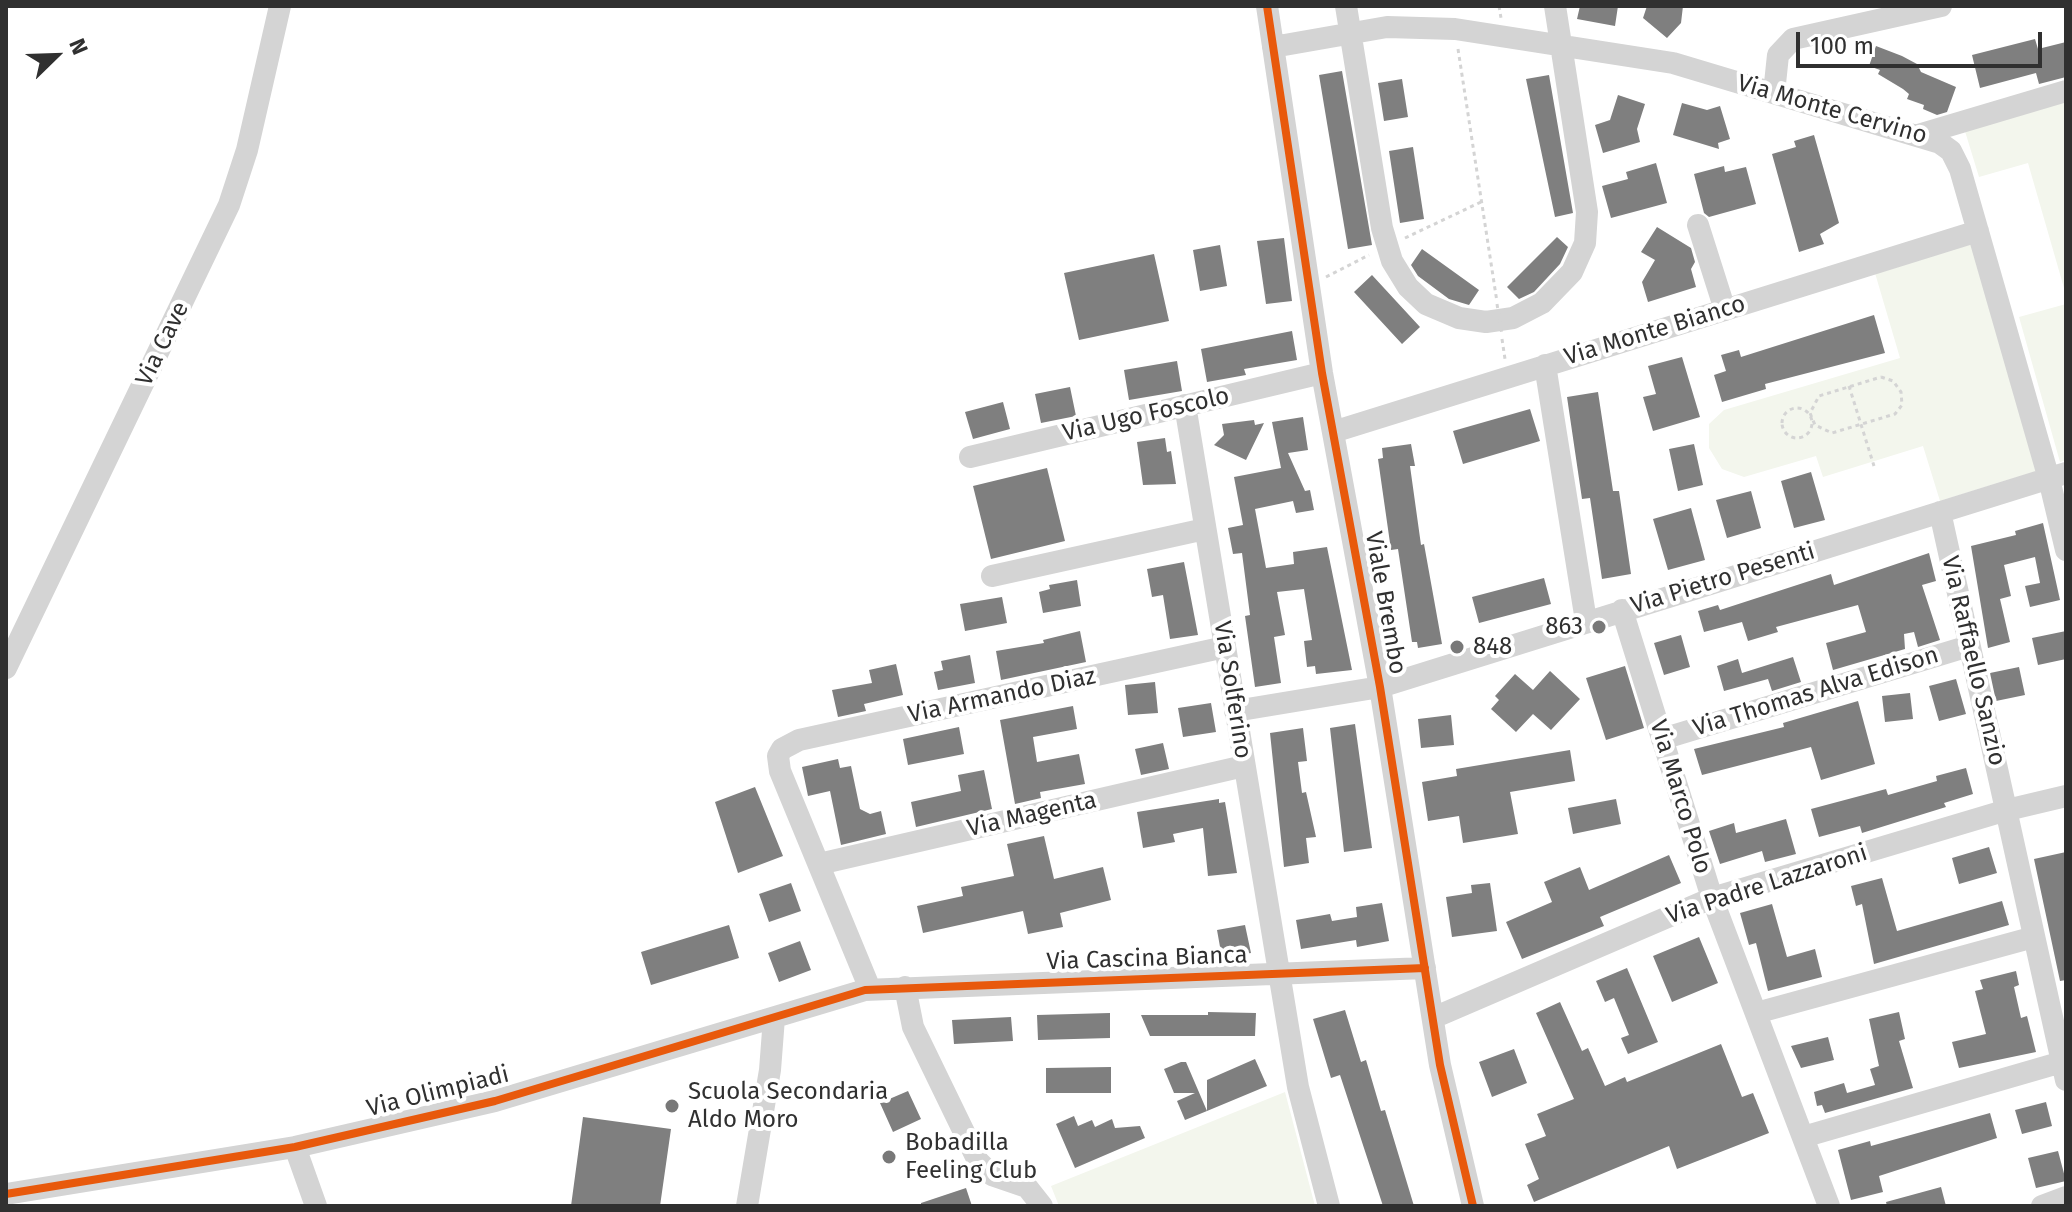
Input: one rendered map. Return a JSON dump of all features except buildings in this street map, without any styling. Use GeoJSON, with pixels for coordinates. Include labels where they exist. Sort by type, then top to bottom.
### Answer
{"type":"FeatureCollection","features":[{"type":"Feature","properties":{"kind":"street","name":"Via Cave"},"geometry":{"type":"LineString","coordinates":[[6,668],[229,205],[247,150],[280,6]]}},
{"type":"Feature","properties":{"kind":"street","name":"Viale Brembo"},"geometry":{"type":"LineString","coordinates":[[1267,6],[1322,373],[1380,687],[1452,1123],[1473,1206]]}},
{"type":"Feature","properties":{"kind":"street"},"geometry":{"type":"LineString","coordinates":[[1346,6],[1382,228],[1392,261],[1408,287],[1426,304],[1459,318],[1486,322],[1513,318],[1542,303],[1572,272],[1584,248],[1587,212],[1555,6]]}},
{"type":"Feature","properties":{"kind":"street"},"geometry":{"type":"LineString","coordinates":[[1774,93],[1778,55],[1793,39],[1941,6]]}},
{"type":"Feature","properties":{"kind":"street","name":"Via Monte Cervino"},"geometry":{"type":"LineString","coordinates":[[1273,47],[1407,26],[1455,29],[1673,63],[1940,143],[1955,157],[2058,476],[2066,550]]}},
{"type":"Feature","properties":{"kind":"street"},"geometry":{"type":"LineString","coordinates":[[1918,135],[2066,91]]}},
{"type":"Feature","properties":{"kind":"street"},"geometry":{"type":"LineString","coordinates":[[1698,225],[1725,310]]}},
{"type":"Feature","properties":{"kind":"street","name":"Via Monte Bianco"},"geometry":{"type":"LineString","coordinates":[[1333,432],[1978,231]]}},
{"type":"Feature","properties":{"kind":"street"},"geometry":{"type":"LineString","coordinates":[[1545,365],[1586,621]]}},
{"type":"Feature","properties":{"kind":"street","name":"Via Ugo Foscolo"},"geometry":{"type":"LineString","coordinates":[[970,457],[1322,373]]}},
{"type":"Feature","properties":{"kind":"street","name":"Via Solferino"},"geometry":{"type":"LineString","coordinates":[[1185,405],[1298,1087],[1329,1206]]}},
{"type":"Feature","properties":{"kind":"street","name":"Via Pietro Pesenti"},"geometry":{"type":"LineString","coordinates":[[1235,711],[1380,687],[2058,476]]}},
{"type":"Feature","properties":{"kind":"street","name":"Via Raffaello Sanzio"},"geometry":{"type":"LineString","coordinates":[[1940,512],[2064,1071]]}},
{"type":"Feature","properties":{"kind":"street"},"geometry":{"type":"LineString","coordinates":[[992,576],[1205,529]]}},
{"type":"Feature","properties":{"kind":"street","name":"Via Marco Polo"},"geometry":{"type":"LineString","coordinates":[[1622,610],[1712,898],[1829,1206]]}},
{"type":"Feature","properties":{"kind":"street"},"geometry":{"type":"LineString","coordinates":[[6,623],[32,616]]}},
{"type":"Feature","properties":{"kind":"street","name":"Via Thomas Alva Edison"},"geometry":{"type":"LineString","coordinates":[[1662,739],[1969,646]]}},
{"type":"Feature","properties":{"kind":"street","name":"Via Armando Diaz"},"geometry":{"type":"LineString","coordinates":[[819,864],[779,767],[782,749],[799,740],[1225,647]]}},
{"type":"Feature","properties":{"kind":"street","name":"Via Magenta"},"geometry":{"type":"LineString","coordinates":[[819,864],[1244,766]]}},
{"type":"Feature","properties":{"kind":"street","name":"Via Padre Lazzaroni"},"geometry":{"type":"LineString","coordinates":[[1433,1018],[1712,898],[2007,810],[2066,796]]}},
{"type":"Feature","properties":{"kind":"street"},"geometry":{"type":"LineString","coordinates":[[819,864],[870,989]]}},
{"type":"Feature","properties":{"kind":"street"},"geometry":{"type":"LineString","coordinates":[[1756,1013],[2034,937]]}},
{"type":"Feature","properties":{"kind":"street","name":"Via Cascina Bianca"},"geometry":{"type":"LineString","coordinates":[[870,989],[1425,968]]}},
{"type":"Feature","properties":{"kind":"street"},"geometry":{"type":"LineString","coordinates":[[905,987],[913,1027],[978,1161],[992,1175],[1027,1187],[1042,1206]]}},
{"type":"Feature","properties":{"kind":"street","name":"Via Olimpiadi"},"geometry":{"type":"LineString","coordinates":[[6,1194],[295,1147],[495,1101],[870,989]]}},
{"type":"Feature","properties":{"kind":"street"},"geometry":{"type":"LineString","coordinates":[[747,1206],[770,1070],[774,1018]]}},
{"type":"Feature","properties":{"kind":"street"},"geometry":{"type":"LineString","coordinates":[[1803,1137],[2064,1071]]}},
{"type":"Feature","properties":{"kind":"street"},"geometry":{"type":"LineString","coordinates":[[295,1147],[316,1206]]}},
{"type":"Feature","properties":{"kind":"street"},"geometry":{"type":"LineString","coordinates":[[2042,1206],[2066,1197]]}},
{"type":"Feature","properties":{"kind":"path"},"geometry":{"type":"LineString","coordinates":[[1455,29],[1508,376]]}},
{"type":"Feature","properties":{"kind":"path"},"geometry":{"type":"LineString","coordinates":[[1812,419],[1810,430],[1803,437],[1788,435],[1782,426],[1783,417],[1793,408],[1807,412],[1812,419],[1825,433],[1862,425],[1895,414],[1902,405],[1901,392],[1893,381],[1881,377],[1849,385],[1819,396],[1811,407],[1812,419]]}},
{"type":"Feature","properties":{"kind":"path"},"geometry":{"type":"LineString","coordinates":[[1849,385],[1874,466]]}},
{"type":"Feature","properties":{"kind":"shaded area"},"geometry":{"type":"Polygon","coordinates":[[[2066,98],[2066,295],[2028,163],[1979,177],[1964,128],[2066,98]]]}},
{"type":"Feature","properties":{"kind":"shaded area"},"geometry":{"type":"Polygon","coordinates":[[[1971,244],[2040,470],[1940,501],[1923,446],[1823,477],[1816,456],[1744,477],[1722,469],[1709,448],[1709,424],[1724,410],[1900,358],[1875,273],[1971,244]]]}},
{"type":"Feature","properties":{"kind":"shaded area"},"geometry":{"type":"Polygon","coordinates":[[[2066,304],[2066,460],[2060,462],[2019,317],[2066,304]]]}},
{"type":"Feature","properties":{"kind":"shaded area"},"geometry":{"type":"Polygon","coordinates":[[[1285,1092],[1315,1206],[1059,1206],[1051,1186],[1285,1092]]]}},
{"type":"Feature","properties":{"kind":"cycle path"},"geometry":{"type":"LineString","coordinates":[[1267,6],[1322,373],[1380,687],[1440,1065],[1473,1206]]}},
{"type":"Feature","properties":{"kind":"cycle path"},"geometry":{"type":"LineString","coordinates":[[6,1194],[295,1147],[495,1101],[865,990],[1425,968]]}},
{"type":"Feature","properties":{"kind":"place","name":"863"},"geometry":{"type":"Point","coordinates":[1599,627]}},
{"type":"Feature","properties":{"kind":"place","name":"848"},"geometry":{"type":"Point","coordinates":[1457,647]}},
{"type":"Feature","properties":{"kind":"place","name":"Scuola Secondaria Aldo Moro"},"geometry":{"type":"Point","coordinates":[672,1106]}},
{"type":"Feature","properties":{"kind":"place","name":"Bobadilla Feeling Club"},"geometry":{"type":"Point","coordinates":[889,1157]}}]}
